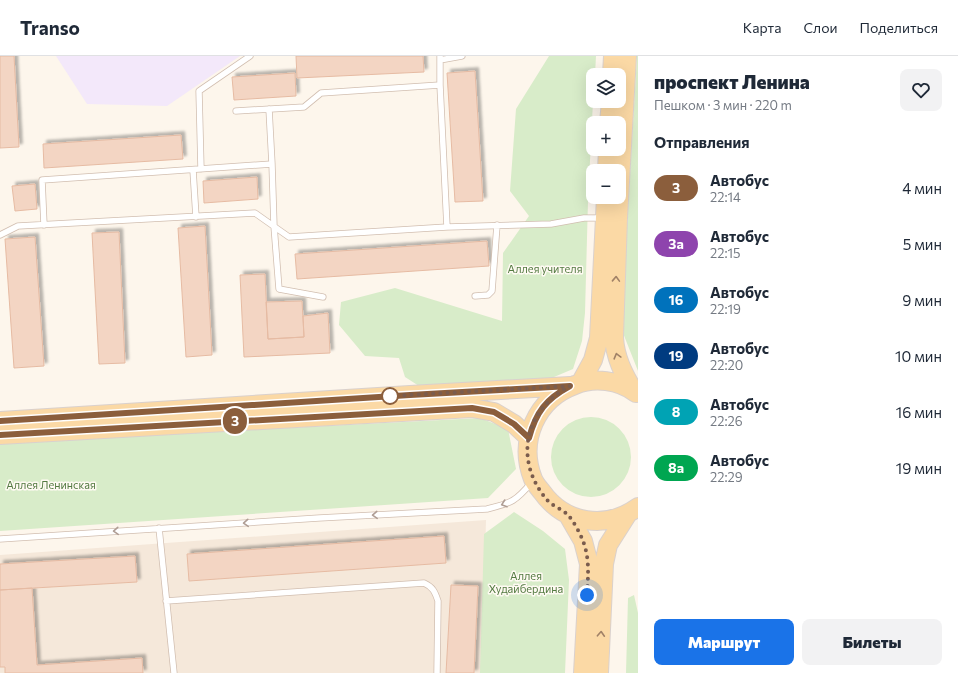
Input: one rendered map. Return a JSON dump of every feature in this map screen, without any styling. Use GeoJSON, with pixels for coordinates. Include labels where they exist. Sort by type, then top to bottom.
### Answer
{"type":"FeatureCollection","features":[{"type":"Feature","properties":{"kind":"main road"},"geometry":{"type":"LineString","coordinates":[[612,68],[613,56]]}},
{"type":"Feature","properties":{"kind":"main road"},"geometry":{"type":"LineString","coordinates":[[627,56],[611,218],[607,318],[599,338],[593,360],[575,384],[560,392],[544,405],[533,425],[529,438],[528,458],[534,480],[549,502],[568,515],[587,521],[612,520],[633,511]]}},
{"type":"Feature","properties":{"kind":"main road"},"geometry":{"type":"LineString","coordinates":[[608,204],[611,218]]}},
{"type":"Feature","properties":{"kind":"main road"},"geometry":{"type":"LineString","coordinates":[[607,318],[614,337],[616,355],[635,392]]}},
{"type":"Feature","properties":{"kind":"main road"},"geometry":{"type":"LineString","coordinates":[[0,421],[575,384],[599,380],[613,383],[635,392]]}},
{"type":"Feature","properties":{"kind":"main road"},"geometry":{"type":"LineString","coordinates":[[0,435],[472,408],[494,412],[514,424],[529,438]]}},
{"type":"Feature","properties":{"kind":"main road"},"geometry":{"type":"LineString","coordinates":[[599,673],[604,564],[608,545],[633,511]]}},
{"type":"Feature","properties":{"kind":"main road"},"geometry":{"type":"LineString","coordinates":[[568,515],[583,541],[589,564],[583,673]]}},
{"type":"Feature","properties":{"kind":"lane"},"geometry":{"type":"LineString","coordinates":[[201,169],[199,91],[250,56]]}},
{"type":"Feature","properties":{"kind":"lane"},"geometry":{"type":"LineString","coordinates":[[448,227],[440,85],[440,58],[462,56]]}},
{"type":"Feature","properties":{"kind":"lane"},"geometry":{"type":"LineString","coordinates":[[236,111],[304,107],[320,93],[440,85]]}},
{"type":"Feature","properties":{"kind":"lane"},"geometry":{"type":"LineString","coordinates":[[269,109],[274,226],[279,289],[323,297]]}},
{"type":"Feature","properties":{"kind":"lane"},"geometry":{"type":"LineString","coordinates":[[44,225],[42,180],[272,164]]}},
{"type":"Feature","properties":{"kind":"lane"},"geometry":{"type":"LineString","coordinates":[[193,170],[196,217]]}},
{"type":"Feature","properties":{"kind":"lane"},"geometry":{"type":"LineString","coordinates":[[0,235],[18,226],[255,214],[289,237],[448,227],[551,224],[584,218],[611,218]]}},
{"type":"Feature","properties":{"kind":"lane"},"geometry":{"type":"LineString","coordinates":[[476,296],[488,295],[492,291],[498,225]]}},
{"type":"Feature","properties":{"kind":"lane"},"geometry":{"type":"LineString","coordinates":[[0,539],[159,528],[487,509],[507,504],[520,496],[534,480]]}},
{"type":"Feature","properties":{"kind":"lane"},"geometry":{"type":"LineString","coordinates":[[159,528],[174,673]]}},
{"type":"Feature","properties":{"kind":"lane"},"geometry":{"type":"LineString","coordinates":[[166,601],[404,584],[424,584],[430,586],[436,592],[438,601],[437,673]]}},
{"type":"Feature","properties":{"kind":"shaded area"},"geometry":{"type":"Polygon","coordinates":[[[56,56],[240,56],[167,106],[87,104],[56,56]]]}},
{"type":"Feature","properties":{"kind":"shaded area"},"geometry":{"type":"Polygon","coordinates":[[[486,520],[482,673],[0,673],[0,555],[486,520]]]}},
{"type":"Feature","properties":{"kind":"green space","name":"Аллея учителя"},"geometry":{"type":"Polygon","coordinates":[[[549,56],[596,56],[595,68],[586,68],[586,108],[593,108],[592,116],[586,116],[586,156],[590,156],[590,164],[586,164],[586,204],[588,204],[585,313],[582,341],[573,369],[554,377],[537,381],[419,386],[405,377],[399,358],[365,356],[339,325],[341,302],[395,288],[502,321],[503,253],[529,216],[510,191],[516,109],[549,56]]]}},
{"type":"Feature","properties":{"kind":"green space"},"geometry":{"type":"Polygon","coordinates":[[[638,56],[638,371],[621,328],[638,56]]]}},
{"type":"Feature","properties":{"kind":"green space"},"geometry":{"type":"Polygon","coordinates":[[[583,417],[599,417],[620,428],[631,449],[631,465],[620,486],[599,497],[583,497],[569,491],[562,486],[557,479],[551,465],[551,449],[557,435],[562,428],[569,423],[583,417]]]}},
{"type":"Feature","properties":{"kind":"green space","name":"Аллея Ленинская"},"geometry":{"type":"Polygon","coordinates":[[[480,418],[508,429],[516,469],[488,498],[0,531],[0,443],[480,418]]]}},
{"type":"Feature","properties":{"kind":"green space","name":"Аллея Худайбердина"},"geometry":{"type":"Polygon","coordinates":[[[514,512],[543,531],[565,549],[569,580],[565,673],[480,673],[484,534],[514,512]]]}},
{"type":"Feature","properties":{"kind":"green space"},"geometry":{"type":"Polygon","coordinates":[[[634,595],[638,613],[638,673],[626,673],[628,598],[634,595]]]}},
{"type":"Feature","properties":{"kind":"building"},"geometry":{"type":"Polygon","coordinates":[[[0,56],[14,56],[19,147],[0,148],[0,56]]]}},
{"type":"Feature","properties":{"kind":"building"},"geometry":{"type":"Polygon","coordinates":[[[296,56],[423,56],[424,72],[297,78],[296,56]]]}},
{"type":"Feature","properties":{"kind":"building"},"geometry":{"type":"Polygon","coordinates":[[[475,71],[483,201],[455,202],[447,73],[475,71]]]}},
{"type":"Feature","properties":{"kind":"building"},"geometry":{"type":"Polygon","coordinates":[[[295,73],[296,96],[234,100],[232,77],[295,73]]]}},
{"type":"Feature","properties":{"kind":"building"},"geometry":{"type":"Polygon","coordinates":[[[181,135],[183,159],[44,168],[43,144],[181,135]]]}},
{"type":"Feature","properties":{"kind":"building"},"geometry":{"type":"Polygon","coordinates":[[[257,177],[258,199],[204,203],[203,181],[257,177]]]}},
{"type":"Feature","properties":{"kind":"building"},"geometry":{"type":"Polygon","coordinates":[[[35,184],[37,209],[15,211],[12,186],[35,184]]]}},
{"type":"Feature","properties":{"kind":"building"},"geometry":{"type":"Polygon","coordinates":[[[205,226],[212,355],[186,357],[178,228],[205,226]]]}},
{"type":"Feature","properties":{"kind":"building"},"geometry":{"type":"Polygon","coordinates":[[[119,232],[125,363],[99,364],[92,233],[119,232]]]}},
{"type":"Feature","properties":{"kind":"building"},"geometry":{"type":"Polygon","coordinates":[[[35,237],[44,366],[14,368],[5,239],[35,237]]]}},
{"type":"Feature","properties":{"kind":"building"},"geometry":{"type":"Polygon","coordinates":[[[487,241],[489,266],[297,279],[295,254],[487,241]]]}},
{"type":"Feature","properties":{"kind":"building"},"geometry":{"type":"Polygon","coordinates":[[[265,274],[268,339],[304,337],[303,316],[328,313],[330,353],[244,357],[240,275],[265,274]]]}},
{"type":"Feature","properties":{"kind":"building"},"geometry":{"type":"Polygon","coordinates":[[[302,301],[304,337],[268,339],[266,302],[302,301]]]}},
{"type":"Feature","properties":{"kind":"building"},"geometry":{"type":"Polygon","coordinates":[[[444,536],[446,563],[189,581],[187,554],[444,536]]]}},
{"type":"Feature","properties":{"kind":"building"},"geometry":{"type":"Polygon","coordinates":[[[135,556],[137,582],[0,590],[0,564],[135,556]]]}},
{"type":"Feature","properties":{"kind":"building"},"geometry":{"type":"Polygon","coordinates":[[[451,585],[478,586],[474,673],[446,673],[451,585]]]}},
{"type":"Feature","properties":{"kind":"building"},"geometry":{"type":"Polygon","coordinates":[[[32,588],[37,665],[142,658],[143,673],[5,673],[5,667],[0,667],[0,590],[32,588]]]}},
{"type":"Feature","properties":{"kind":"bus line","name":"3"},"geometry":{"type":"LineString","coordinates":[[0,421],[570,386],[553,396],[544,405],[533,425],[529,438],[514,424],[494,412],[472,408],[0,435]]}},
{"type":"Feature","properties":{"kind":"route"},"geometry":{"type":"LineString","coordinates":[[390,396],[570,386],[553,396],[538,414],[529,438],[528,458],[534,480],[549,502],[568,515],[583,541],[589,564],[587,595]]}}]}
